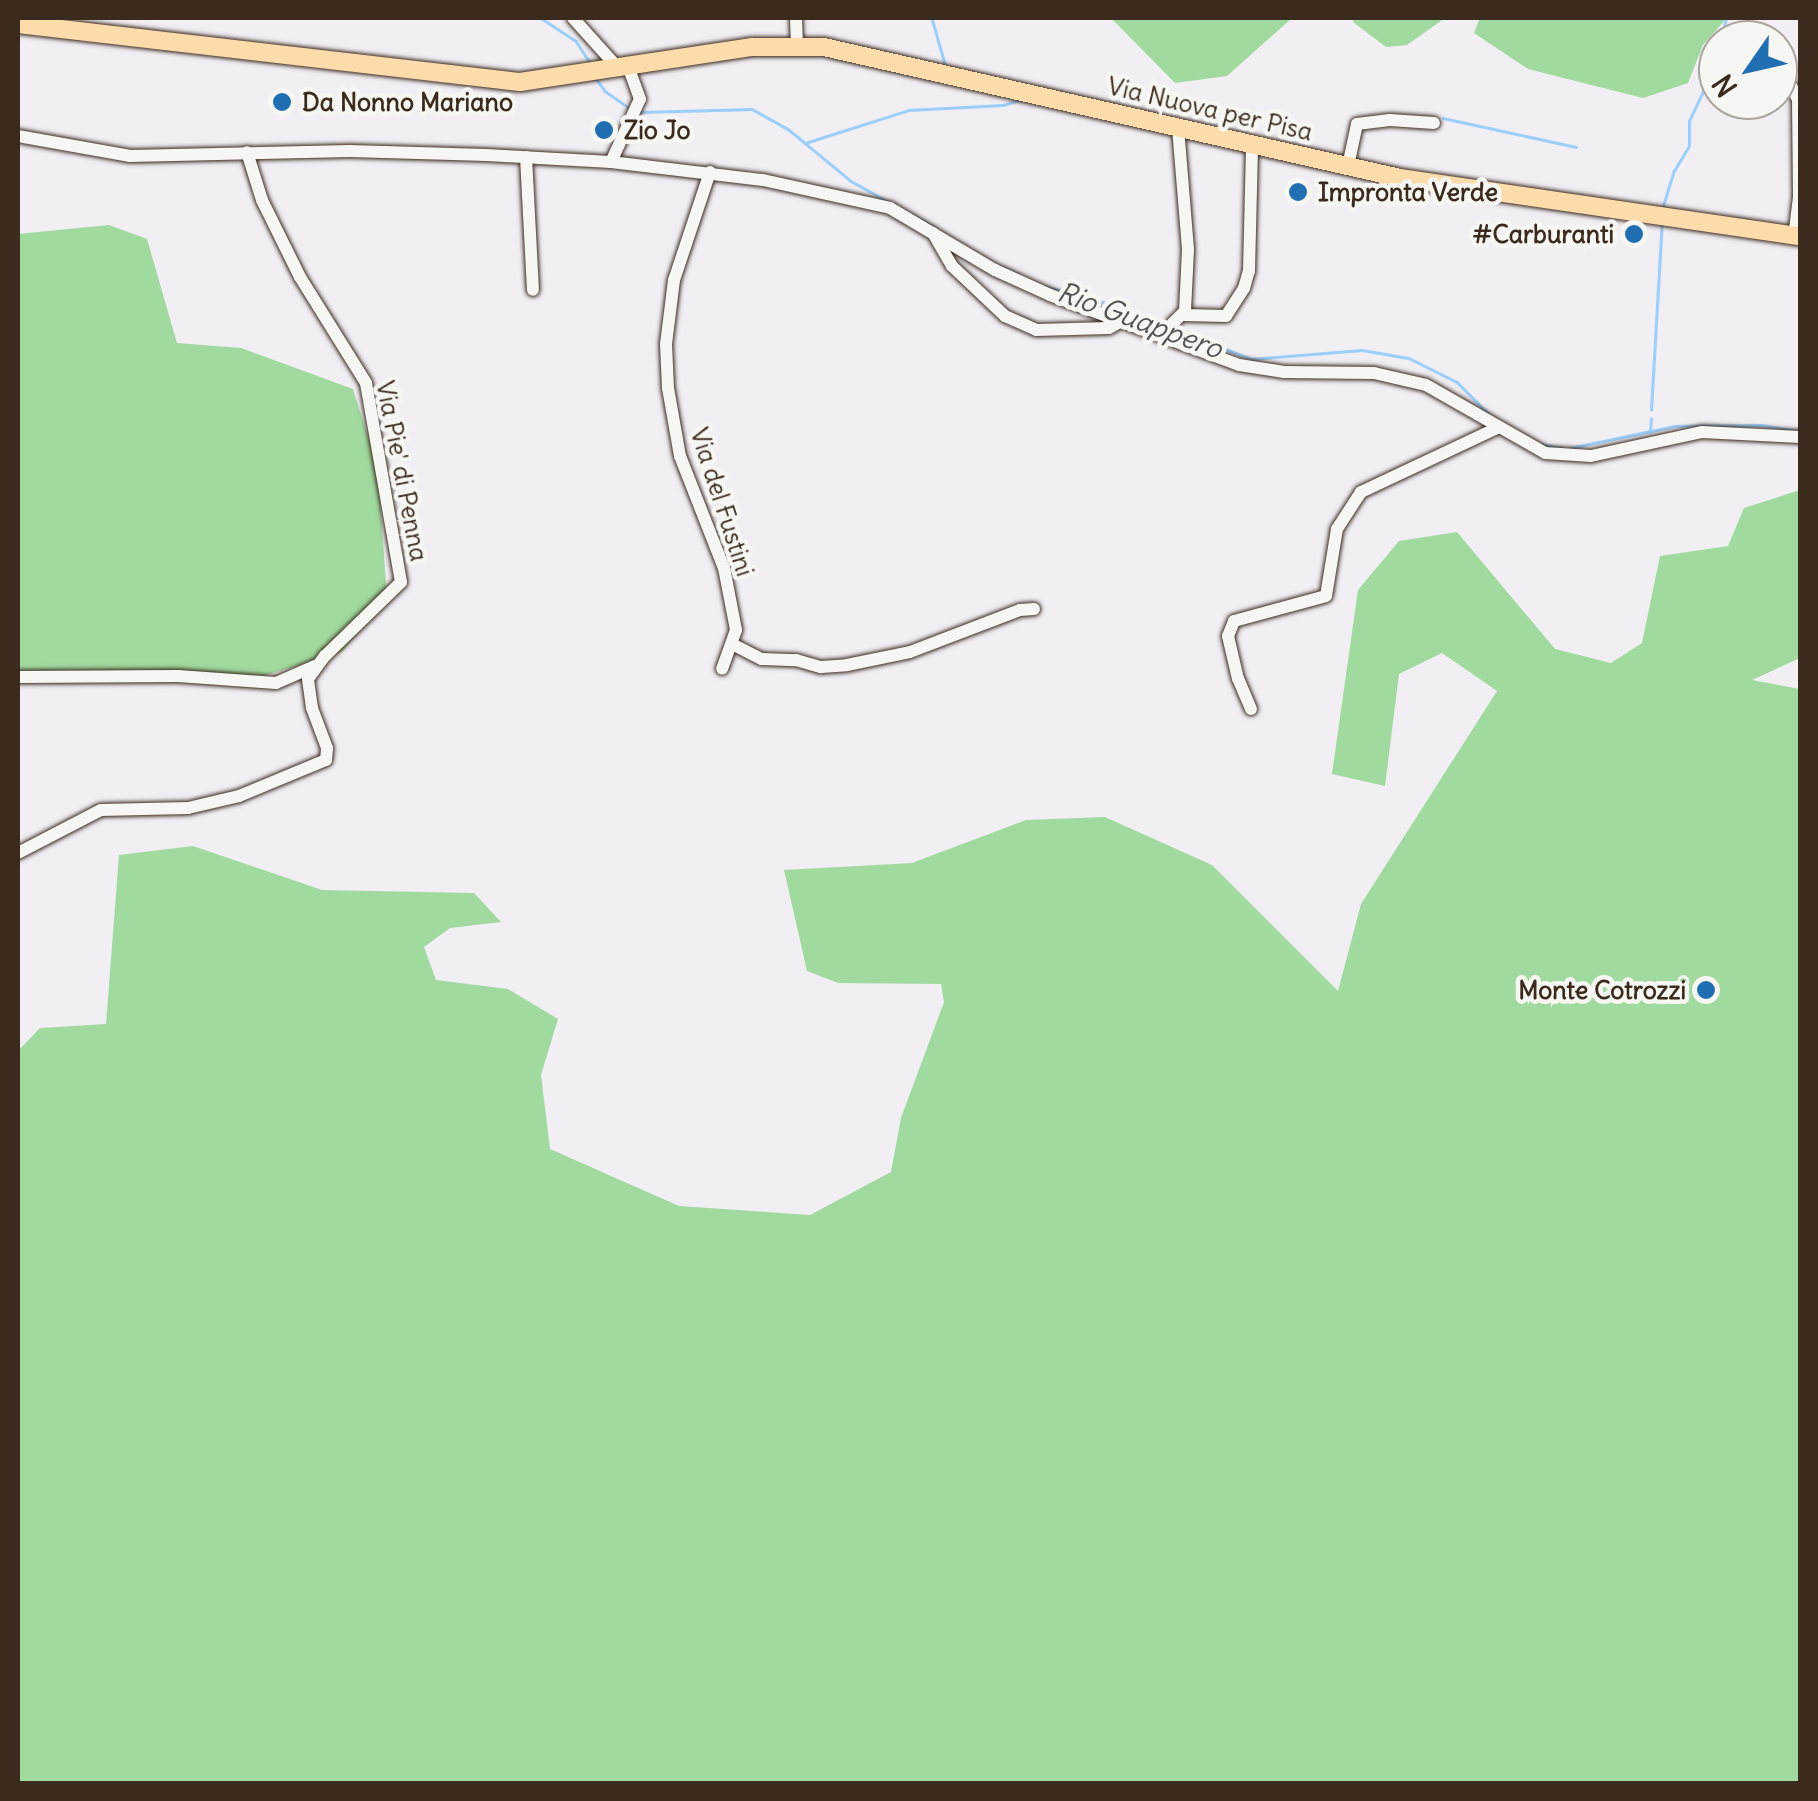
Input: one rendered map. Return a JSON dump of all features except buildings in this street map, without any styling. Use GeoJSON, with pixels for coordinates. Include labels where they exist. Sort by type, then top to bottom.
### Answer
{"type":"FeatureCollection","features":[{"type":"Feature","properties":{"kind":"main road","name":"Via Nuova per Pisa"},"geometry":{"type":"LineString","coordinates":[[18,24],[501,81],[574,77],[752,47],[797,45],[876,58],[1430,183],[1797,236]]}},
{"type":"Feature","properties":{"kind":"street"},"geometry":{"type":"LineString","coordinates":[[573,18],[640,99],[611,162]]}},
{"type":"Feature","properties":{"kind":"street"},"geometry":{"type":"LineString","coordinates":[[796,18],[797,45]]}},
{"type":"Feature","properties":{"kind":"street"},"geometry":{"type":"LineString","coordinates":[[1797,236],[1798,100]]}},
{"type":"Feature","properties":{"kind":"street"},"geometry":{"type":"LineString","coordinates":[[1348,166],[1357,124],[1390,120],[1434,123]]}},
{"type":"Feature","properties":{"kind":"street"},"geometry":{"type":"LineString","coordinates":[[1173,327],[1188,249],[1178,127]]}},
{"type":"Feature","properties":{"kind":"street"},"geometry":{"type":"LineString","coordinates":[[18,136],[130,156],[195,157],[247,152],[611,162],[710,172],[834,192],[890,208],[995,270],[1121,321],[1173,327],[1226,316],[1244,288],[1249,271],[1252,144]]}},
{"type":"Feature","properties":{"kind":"street","name":"Via Pie' di Penna"},"geometry":{"type":"LineString","coordinates":[[247,152],[262,200],[300,277],[366,384],[400,582],[319,664]]}},
{"type":"Feature","properties":{"kind":"street"},"geometry":{"type":"LineString","coordinates":[[526,157],[533,290]]}},
{"type":"Feature","properties":{"kind":"street","name":"Via del Fustini"},"geometry":{"type":"LineString","coordinates":[[710,172],[671,292],[668,388],[680,456],[724,568],[736,630],[734,645]]}},
{"type":"Feature","properties":{"kind":"street"},"geometry":{"type":"LineString","coordinates":[[932,233],[952,266],[1004,316],[1036,330],[1113,328],[1121,321]]}},
{"type":"Feature","properties":{"kind":"street"},"geometry":{"type":"LineString","coordinates":[[1173,327],[1258,369],[1374,373],[1426,385],[1456,398],[1496,428],[1545,453],[1576,458],[1702,432],[1800,437]]}},
{"type":"Feature","properties":{"kind":"street"},"geometry":{"type":"LineString","coordinates":[[1252,708],[1238,679],[1228,636],[1234,621],[1326,596],[1338,530],[1361,492],[1496,428]]}},
{"type":"Feature","properties":{"kind":"street"},"geometry":{"type":"LineString","coordinates":[[722,668],[734,645],[762,660],[796,660],[821,667],[846,665],[910,652],[1020,610],[1034,610]]}},
{"type":"Feature","properties":{"kind":"street"},"geometry":{"type":"LineString","coordinates":[[18,677],[178,676],[276,683],[319,664]]}},
{"type":"Feature","properties":{"kind":"street"},"geometry":{"type":"LineString","coordinates":[[18,853],[102,810],[188,808],[239,796],[326,760],[327,748],[312,708],[308,679],[319,664]]}},
{"type":"Feature","properties":{"kind":"green space"},"geometry":{"type":"Polygon","coordinates":[[[1111,18],[1292,18],[1227,76],[1175,83],[1111,18]]]}},
{"type":"Feature","properties":{"kind":"green space"},"geometry":{"type":"Polygon","coordinates":[[[1355,18],[1445,18],[1407,45],[1386,47],[1353,22],[1355,18]]]}},
{"type":"Feature","properties":{"kind":"green space"},"geometry":{"type":"Polygon","coordinates":[[[1480,18],[1727,18],[1698,20],[1698,58],[1688,83],[1643,98],[1528,69],[1474,33],[1480,18]]]}},
{"type":"Feature","properties":{"kind":"green space"},"geometry":{"type":"Polygon","coordinates":[[[109,225],[147,239],[177,343],[241,348],[353,389],[378,468],[387,598],[342,652],[250,680],[18,679],[18,234],[109,225]]]}},
{"type":"Feature","properties":{"kind":"green space"},"geometry":{"type":"Polygon","coordinates":[[[1800,490],[1800,658],[1752,680],[1800,689],[1800,1783],[18,1783],[18,1051],[40,1028],[106,1024],[119,855],[193,846],[322,890],[474,893],[501,922],[450,928],[424,947],[436,980],[508,989],[558,1019],[541,1075],[550,1149],[679,1206],[810,1215],[891,1172],[901,1118],[944,1002],[941,984],[838,983],[807,971],[784,870],[912,863],[1026,820],[1105,817],[1212,865],[1338,991],[1361,904],[1497,691],[1442,653],[1399,674],[1385,786],[1332,774],[1358,590],[1399,541],[1457,532],[1555,649],[1611,663],[1642,643],[1660,556],[1728,546],[1744,508],[1800,490]]]}},
{"type":"Feature","properties":{"kind":"waterway","name":"Rio Guappero"},"geometry":{"type":"LineString","coordinates":[[541,18],[576,41],[591,64]]}},
{"type":"Feature","properties":{"kind":"waterway"},"geometry":{"type":"LineString","coordinates":[[932,18],[945,64]]}},
{"type":"Feature","properties":{"kind":"waterway","name":"Rio Guappero"},"geometry":{"type":"LineString","coordinates":[[595,77],[605,91],[629,108]]}},
{"type":"Feature","properties":{"kind":"waterway"},"geometry":{"type":"LineString","coordinates":[[805,143],[909,110],[1003,105],[1021,100]]}},
{"type":"Feature","properties":{"kind":"waterway"},"geometry":{"type":"LineString","coordinates":[[1663,206],[1674,171],[1689,146],[1689,121],[1698,102]]}},
{"type":"Feature","properties":{"kind":"waterway","name":"Rio Guappero"},"geometry":{"type":"LineString","coordinates":[[641,112],[752,109],[788,129],[851,181],[936,228]]}},
{"type":"Feature","properties":{"kind":"waterway"},"geometry":{"type":"LineString","coordinates":[[1443,118],[1576,147]]}},
{"type":"Feature","properties":{"kind":"waterway"},"geometry":{"type":"LineString","coordinates":[[1651,410],[1662,222]]}},
{"type":"Feature","properties":{"kind":"waterway","name":"Rio Guappero"},"geometry":{"type":"LineString","coordinates":[[1003,267],[1018,274]]}},
{"type":"Feature","properties":{"kind":"waterway","name":"Rio Guappero"},"geometry":{"type":"LineString","coordinates":[[1044,286],[1118,306],[1164,325]]}},
{"type":"Feature","properties":{"kind":"waterway","name":"Rio Guappero"},"geometry":{"type":"LineString","coordinates":[[1176,330],[1252,359],[1362,350],[1409,358],[1457,382],[1491,416]]}},
{"type":"Feature","properties":{"kind":"waterway"},"geometry":{"type":"LineString","coordinates":[[1650,432],[1651,419]]}},
{"type":"Feature","properties":{"kind":"waterway","name":"Rio Guappero"},"geometry":{"type":"LineString","coordinates":[[1570,448],[1675,426],[1762,425],[1799,431]]}},
{"type":"Feature","properties":{"kind":"waterway","name":"Rio Guappero"},"geometry":{"type":"LineString","coordinates":[[1541,444],[1563,448]]}},
{"type":"Feature","properties":{"kind":"place","name":"Da Nonno Mariano"},"geometry":{"type":"Point","coordinates":[282,102]}},
{"type":"Feature","properties":{"kind":"place","name":"Zio Jo"},"geometry":{"type":"Point","coordinates":[604,130]}},
{"type":"Feature","properties":{"kind":"place","name":"Impronta Verde"},"geometry":{"type":"Point","coordinates":[1298,192]}},
{"type":"Feature","properties":{"kind":"place","name":"#Carburanti"},"geometry":{"type":"Point","coordinates":[1634,234]}},
{"type":"Feature","properties":{"kind":"place","name":"Monte Cotrozzi"},"geometry":{"type":"Point","coordinates":[1706,990]}}]}
